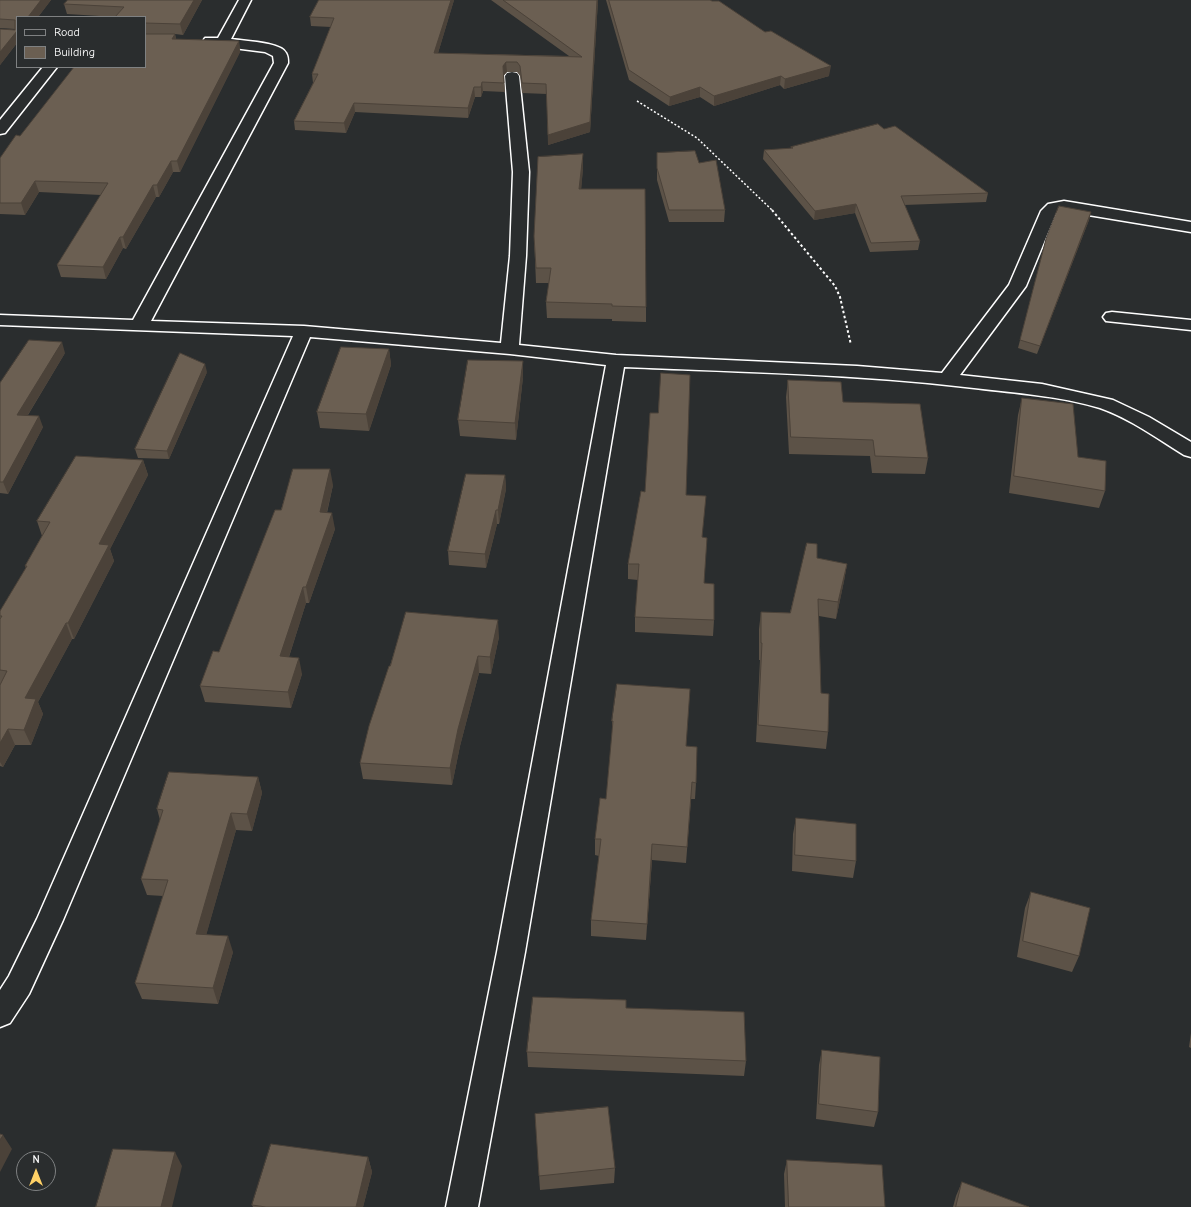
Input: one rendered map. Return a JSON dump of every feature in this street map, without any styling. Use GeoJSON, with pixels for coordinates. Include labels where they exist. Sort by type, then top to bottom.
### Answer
{"type":"FeatureCollection","features":[{"type":"Feature","properties":{"kind":"street"},"geometry":{"type":"LineString","coordinates":[[223,42],[245,0]]}},
{"type":"Feature","properties":{"kind":"street"},"geometry":{"type":"LineString","coordinates":[[139,326],[281,63],[280,54],[268,48],[223,42],[192,41]]}},
{"type":"Feature","properties":{"kind":"street"},"geometry":{"type":"LineString","coordinates":[[0,130],[49,68]]}},
{"type":"Feature","properties":{"kind":"street"},"geometry":{"type":"LineString","coordinates":[[510,349],[518,256],[521,172],[512,76]]}},
{"type":"Feature","properties":{"kind":"street"},"geometry":{"type":"LineString","coordinates":[[947,379],[1017,286],[1029,262],[1049,211],[1054,207],[1064,206],[1191,226]]}},
{"type":"Feature","properties":{"kind":"street"},"geometry":{"type":"LineString","coordinates":[[1112,317],[1191,324]]}},
{"type":"Feature","properties":{"kind":"street"},"geometry":{"type":"LineString","coordinates":[[0,320],[304,331],[616,360],[857,372],[947,379],[1042,390],[1106,404],[1142,421],[1191,451]]}},
{"type":"Feature","properties":{"kind":"street"},"geometry":{"type":"LineString","coordinates":[[0,1014],[19,985],[50,920],[304,331]]}},
{"type":"Feature","properties":{"kind":"street"},"geometry":{"type":"LineString","coordinates":[[462,1207],[511,952],[616,360]]}},
{"type":"Feature","properties":{"kind":"path"},"geometry":{"type":"LineString","coordinates":[[638,101],[697,138],[768,205],[826,274],[840,297],[857,372]]}},
{"type":"Feature","properties":{"kind":"building"},"geometry":{"type":"Polygon","coordinates":[[[0,0],[41,0],[29,16],[16,16],[16,32],[0,52],[0,29],[15,30],[15,20],[0,19],[0,0]]]}},
{"type":"Feature","properties":{"kind":"building"},"geometry":{"type":"Polygon","coordinates":[[[68,0],[194,0],[180,24],[146,23],[146,16],[116,16],[124,7],[64,4],[68,0]]]}},
{"type":"Feature","properties":{"kind":"building"},"geometry":{"type":"Polygon","coordinates":[[[319,0],[451,0],[434,53],[582,57],[503,0],[597,0],[590,122],[548,135],[546,84],[522,83],[520,66],[517,62],[506,62],[503,66],[504,83],[482,82],[481,87],[474,87],[468,108],[354,103],[344,123],[294,121],[318,74],[312,74],[334,18],[310,17],[319,0]]]}},
{"type":"Feature","properties":{"kind":"building"},"geometry":{"type":"Polygon","coordinates":[[[609,0],[719,1],[765,32],[771,31],[831,66],[785,79],[781,76],[714,96],[700,87],[670,97],[629,70],[609,0]]]}},
{"type":"Feature","properties":{"kind":"building"},"geometry":{"type":"Polygon","coordinates":[[[146,34],[175,34],[172,39],[239,41],[177,161],[171,161],[157,185],[153,185],[123,237],[120,237],[103,267],[57,265],[108,183],[35,181],[21,203],[0,203],[0,158],[16,135],[20,136],[73,68],[146,68],[146,34]]]}},
{"type":"Feature","properties":{"kind":"building"},"geometry":{"type":"Polygon","coordinates":[[[878,124],[884,129],[895,126],[988,193],[901,196],[920,241],[871,243],[856,204],[815,211],[764,150],[793,148],[791,147],[878,124]]]}},
{"type":"Feature","properties":{"kind":"building"},"geometry":{"type":"Polygon","coordinates":[[[695,151],[699,163],[716,160],[725,210],[669,210],[657,168],[657,153],[695,151]]]}},
{"type":"Feature","properties":{"kind":"building"},"geometry":{"type":"Polygon","coordinates":[[[583,154],[579,189],[645,189],[646,307],[612,306],[612,304],[546,302],[551,268],[536,268],[534,236],[538,157],[583,154]]]}},
{"type":"Feature","properties":{"kind":"building"},"geometry":{"type":"Polygon","coordinates":[[[1059,206],[1091,212],[1040,346],[1020,340],[1046,239],[1059,206]]]}},
{"type":"Feature","properties":{"kind":"building"},"geometry":{"type":"Polygon","coordinates":[[[29,340],[62,342],[17,415],[39,416],[3,482],[0,482],[0,383],[29,340]]]}},
{"type":"Feature","properties":{"kind":"building"},"geometry":{"type":"Polygon","coordinates":[[[341,347],[389,349],[366,414],[317,412],[341,347]]]}},
{"type":"Feature","properties":{"kind":"building"},"geometry":{"type":"Polygon","coordinates":[[[180,353],[205,364],[167,451],[135,449],[180,353]]]}},
{"type":"Feature","properties":{"kind":"building"},"geometry":{"type":"Polygon","coordinates":[[[468,360],[523,361],[515,423],[458,420],[468,360]]]}},
{"type":"Feature","properties":{"kind":"building"},"geometry":{"type":"Polygon","coordinates":[[[661,373],[690,375],[686,495],[706,496],[702,537],[707,538],[704,583],[714,584],[714,620],[635,617],[639,564],[628,564],[641,491],[645,492],[650,413],[658,413],[661,373]]]}},
{"type":"Feature","properties":{"kind":"building"},"geometry":{"type":"Polygon","coordinates":[[[788,380],[841,382],[843,402],[920,404],[928,458],[875,456],[873,440],[791,437],[788,380]]]}},
{"type":"Feature","properties":{"kind":"building"},"geometry":{"type":"Polygon","coordinates":[[[1022,398],[1073,404],[1078,457],[1106,461],[1105,491],[1014,476],[1022,398]]]}},
{"type":"Feature","properties":{"kind":"building"},"geometry":{"type":"Polygon","coordinates":[[[76,456],[143,460],[99,544],[109,545],[68,623],[66,623],[25,698],[36,699],[24,730],[8,729],[0,743],[0,685],[7,671],[0,670],[0,619],[2,616],[0,616],[0,611],[27,566],[25,566],[50,522],[37,521],[76,456]]]}},
{"type":"Feature","properties":{"kind":"building"},"geometry":{"type":"Polygon","coordinates":[[[293,469],[330,469],[320,512],[332,513],[306,587],[303,587],[280,656],[299,658],[288,692],[200,686],[213,651],[219,652],[275,510],[281,510],[293,469]]]}},
{"type":"Feature","properties":{"kind":"building"},"geometry":{"type":"Polygon","coordinates":[[[466,474],[505,475],[498,510],[496,510],[485,554],[448,551],[466,474]]]}},
{"type":"Feature","properties":{"kind":"building"},"geometry":{"type":"Polygon","coordinates":[[[807,543],[817,544],[817,558],[847,564],[838,602],[818,599],[821,693],[829,694],[828,732],[758,725],[762,643],[761,612],[790,613],[807,543]]]}},
{"type":"Feature","properties":{"kind":"building"},"geometry":{"type":"Polygon","coordinates":[[[406,612],[498,620],[490,657],[478,656],[458,729],[450,768],[360,763],[369,726],[390,666],[406,612]]]}},
{"type":"Feature","properties":{"kind":"building"},"geometry":{"type":"Polygon","coordinates":[[[617,684],[690,689],[686,746],[697,747],[696,783],[692,782],[687,847],[652,844],[647,924],[591,920],[601,839],[595,839],[600,798],[606,799],[612,721],[617,684]]]}},
{"type":"Feature","properties":{"kind":"building"},"geometry":{"type":"Polygon","coordinates":[[[169,772],[258,777],[247,814],[231,813],[196,934],[228,936],[213,988],[135,983],[168,880],[141,879],[163,810],[157,809],[169,772]]]}},
{"type":"Feature","properties":{"kind":"building"},"geometry":{"type":"Polygon","coordinates":[[[796,818],[856,824],[856,861],[795,855],[796,818]]]}},
{"type":"Feature","properties":{"kind":"building"},"geometry":{"type":"Polygon","coordinates":[[[1031,892],[1090,908],[1079,956],[1023,941],[1031,892]]]}},
{"type":"Feature","properties":{"kind":"building"},"geometry":{"type":"Polygon","coordinates":[[[533,997],[626,1000],[626,1008],[744,1012],[746,1061],[527,1052],[533,997]]]}},
{"type":"Feature","properties":{"kind":"building"},"geometry":{"type":"Polygon","coordinates":[[[822,1050],[880,1057],[878,1112],[819,1104],[822,1050]]]}},
{"type":"Feature","properties":{"kind":"building"},"geometry":{"type":"Polygon","coordinates":[[[608,1107],[615,1168],[539,1176],[535,1114],[608,1107]]]}},
{"type":"Feature","properties":{"kind":"building"},"geometry":{"type":"Polygon","coordinates":[[[271,1144],[368,1157],[356,1207],[266,1207],[252,1205],[271,1144]]]}},
{"type":"Feature","properties":{"kind":"building"},"geometry":{"type":"Polygon","coordinates":[[[113,1149],[175,1152],[161,1207],[96,1207],[113,1149]]]}},
{"type":"Feature","properties":{"kind":"building"},"geometry":{"type":"Polygon","coordinates":[[[787,1160],[882,1165],[885,1207],[789,1207],[787,1160]]]}},
{"type":"Feature","properties":{"kind":"building"},"geometry":{"type":"Polygon","coordinates":[[[962,1182],[1029,1207],[956,1207],[962,1182]]]}}]}
